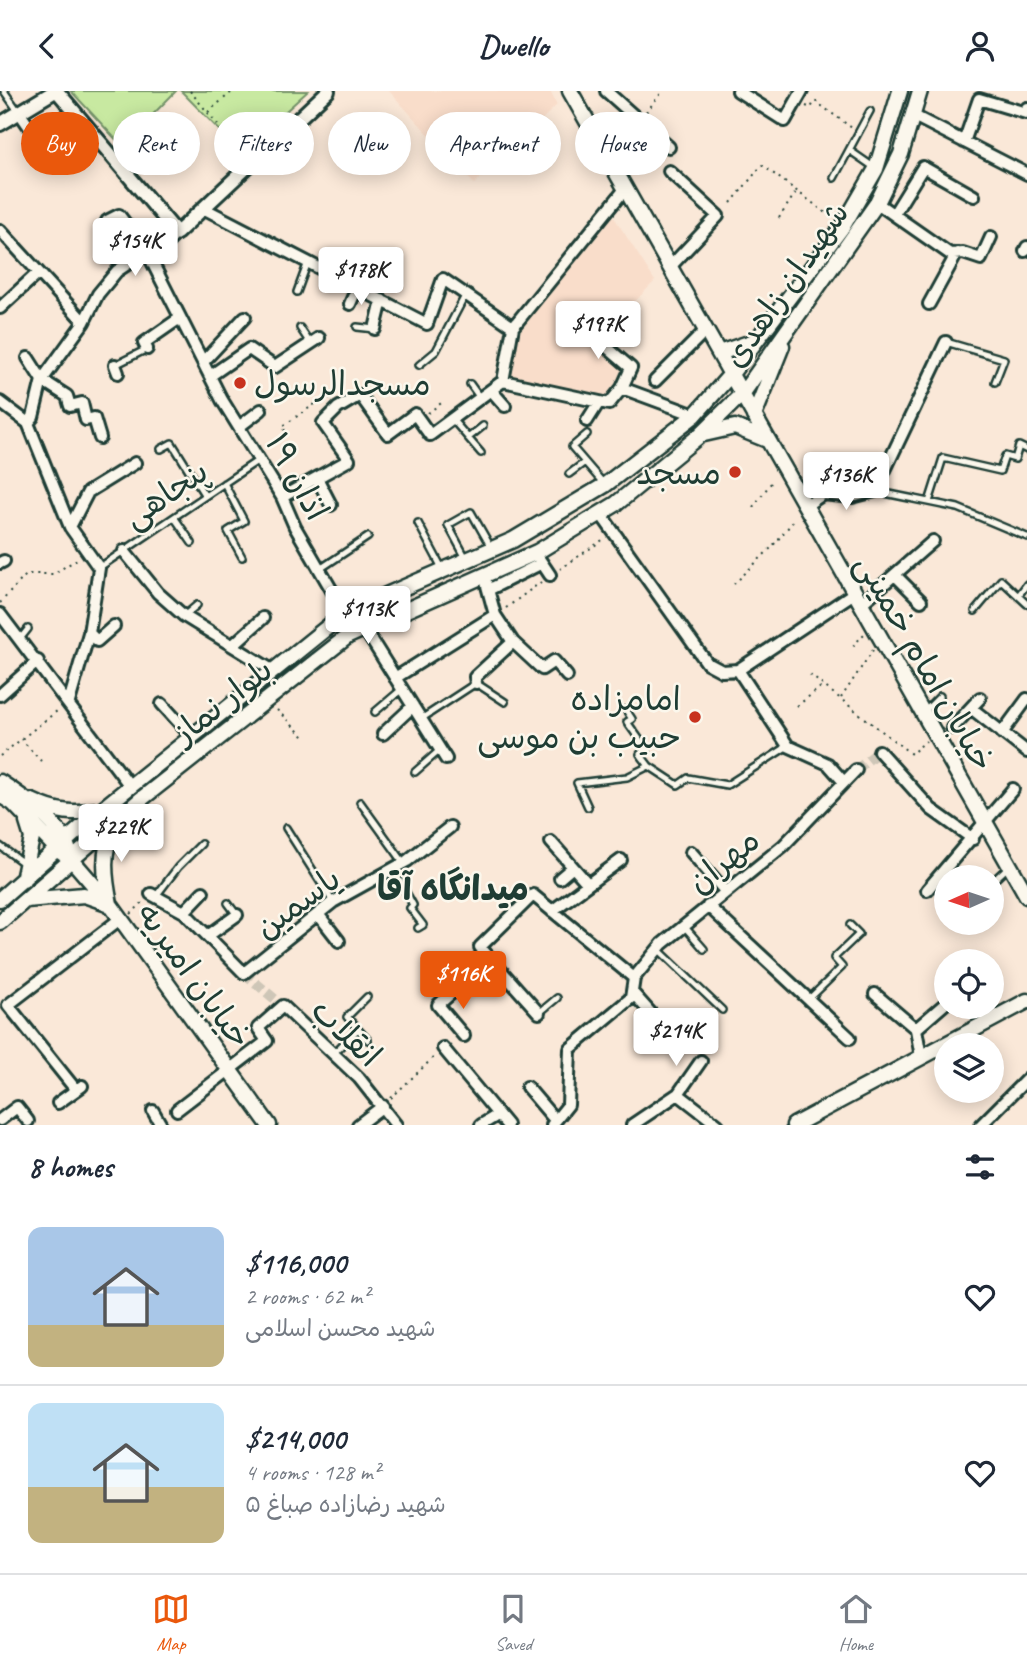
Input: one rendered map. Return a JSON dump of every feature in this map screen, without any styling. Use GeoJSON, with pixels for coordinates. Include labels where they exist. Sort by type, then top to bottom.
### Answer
{"type":"FeatureCollection","features":[{"type":"Feature","properties":{"kind":"main road","name":"خیابان امام خمینی"},"geometry":{"type":"LineString","coordinates":[[570,91],[1027,896]]}},
{"type":"Feature","properties":{"kind":"main road","name":"شهیدان زاهدی"},"geometry":{"type":"LineString","coordinates":[[731,374],[843,226],[876,169],[900,91]]}},
{"type":"Feature","properties":{"kind":"main road","name":"شهیدان زاهدی"},"geometry":{"type":"LineString","coordinates":[[743,393],[877,202],[901,154],[920,91]]}},
{"type":"Feature","properties":{"kind":"main road"},"geometry":{"type":"LineString","coordinates":[[754,416],[792,320],[783,317],[781,307]]}},
{"type":"Feature","properties":{"kind":"main road"},"geometry":{"type":"LineString","coordinates":[[719,353],[754,341]]}},
{"type":"Feature","properties":{"kind":"main road","name":"بلوار نماز"},"geometry":{"type":"LineString","coordinates":[[0,899],[101,810],[345,613],[492,549],[605,485],[695,415],[731,374]]}},
{"type":"Feature","properties":{"kind":"main road","name":"بلوار نماز"},"geometry":{"type":"LineString","coordinates":[[0,922],[114,822],[348,636],[484,575],[538,558],[699,436],[743,393]]}},
{"type":"Feature","properties":{"kind":"main road"},"geometry":{"type":"LineString","coordinates":[[699,436],[724,427],[735,427],[768,440]]}},
{"type":"Feature","properties":{"kind":"main road"},"geometry":{"type":"LineString","coordinates":[[671,433],[682,449]]}},
{"type":"Feature","properties":{"kind":"main road"},"geometry":{"type":"LineString","coordinates":[[0,782],[55,812],[101,810]]}},
{"type":"Feature","properties":{"kind":"main road"},"geometry":{"type":"LineString","coordinates":[[18,794],[72,860]]}},
{"type":"Feature","properties":{"kind":"main road"},"geometry":{"type":"LineString","coordinates":[[0,795],[62,846]]}},
{"type":"Feature","properties":{"kind":"main road"},"geometry":{"type":"LineString","coordinates":[[23,881],[32,838],[26,817]]}},
{"type":"Feature","properties":{"kind":"main road"},"geometry":{"type":"LineString","coordinates":[[26,900],[84,895],[110,904],[103,867],[104,847],[114,822]]}},
{"type":"Feature","properties":{"kind":"main road","name":"خیابان امیریه"},"geometry":{"type":"LineString","coordinates":[[72,860],[110,904],[269,1125]]}},
{"type":"Feature","properties":{"kind":"main road"},"geometry":{"type":"LineString","coordinates":[[794,1125],[1027,1001]]}},
{"type":"Feature","properties":{"kind":"street"},"geometry":{"type":"LineString","coordinates":[[0,124],[56,91],[177,233]]}},
{"type":"Feature","properties":{"kind":"street"},"geometry":{"type":"LineString","coordinates":[[306,112],[328,91]]}},
{"type":"Feature","properties":{"kind":"street"},"geometry":{"type":"LineString","coordinates":[[606,91],[629,112]]}},
{"type":"Feature","properties":{"kind":"street"},"geometry":{"type":"LineString","coordinates":[[738,91],[785,121],[799,96]]}},
{"type":"Feature","properties":{"kind":"street"},"geometry":{"type":"LineString","coordinates":[[964,142],[979,99],[1026,113],[1027,108]]}},
{"type":"Feature","properties":{"kind":"street"},"geometry":{"type":"LineString","coordinates":[[912,115],[1027,174]]}},
{"type":"Feature","properties":{"kind":"street"},"geometry":{"type":"LineString","coordinates":[[894,214],[923,167],[974,196]]}},
{"type":"Feature","properties":{"kind":"street"},"geometry":{"type":"LineString","coordinates":[[670,172],[718,216],[670,267]]}},
{"type":"Feature","properties":{"kind":"street"},"geometry":{"type":"LineString","coordinates":[[28,423],[33,417],[41,380],[83,322],[98,294],[117,271],[147,251],[163,247],[238,175]]}},
{"type":"Feature","properties":{"kind":"street"},"geometry":{"type":"LineString","coordinates":[[282,497],[349,460],[323,423],[338,408],[360,395],[388,434],[415,414],[430,435],[503,381],[513,327],[625,189]]}},
{"type":"Feature","properties":{"kind":"street"},"geometry":{"type":"LineString","coordinates":[[877,202],[950,254],[957,253],[981,259],[991,237]]}},
{"type":"Feature","properties":{"kind":"street"},"geometry":{"type":"LineString","coordinates":[[203,208],[427,324],[443,279],[513,327]]}},
{"type":"Feature","properties":{"kind":"street","name":"اذان ۱۹"},"geometry":{"type":"LineString","coordinates":[[107,221],[120,215],[147,251],[210,376],[282,497],[295,527],[345,613]]}},
{"type":"Feature","properties":{"kind":"street"},"geometry":{"type":"LineString","coordinates":[[0,230],[83,322]]}},
{"type":"Feature","properties":{"kind":"street"},"geometry":{"type":"LineString","coordinates":[[929,304],[957,253]]}},
{"type":"Feature","properties":{"kind":"street"},"geometry":{"type":"LineString","coordinates":[[0,308],[38,273]]}},
{"type":"Feature","properties":{"kind":"street"},"geometry":{"type":"LineString","coordinates":[[350,304],[357,288]]}},
{"type":"Feature","properties":{"kind":"street"},"geometry":{"type":"LineString","coordinates":[[375,329],[382,300]]}},
{"type":"Feature","properties":{"kind":"street"},"geometry":{"type":"LineString","coordinates":[[203,362],[245,317]]}},
{"type":"Feature","properties":{"kind":"street"},"geometry":{"type":"LineString","coordinates":[[148,349],[144,342],[180,318]]}},
{"type":"Feature","properties":{"kind":"street"},"geometry":{"type":"LineString","coordinates":[[655,381],[706,330]]}},
{"type":"Feature","properties":{"kind":"street"},"geometry":{"type":"LineString","coordinates":[[503,381],[609,404],[622,388],[631,369],[588,331]]}},
{"type":"Feature","properties":{"kind":"street"},"geometry":{"type":"LineString","coordinates":[[210,376],[249,349],[275,367],[315,340]]}},
{"type":"Feature","properties":{"kind":"street"},"geometry":{"type":"LineString","coordinates":[[806,506],[823,494],[852,497],[875,491],[946,341]]}},
{"type":"Feature","properties":{"kind":"street"},"geometry":{"type":"LineString","coordinates":[[28,358],[41,380],[67,396],[70,406],[82,403],[86,420],[94,418],[100,438]]}},
{"type":"Feature","properties":{"kind":"street"},"geometry":{"type":"LineString","coordinates":[[622,388],[695,415]]}},
{"type":"Feature","properties":{"kind":"street"},"geometry":{"type":"LineString","coordinates":[[491,390],[505,406]]}},
{"type":"Feature","properties":{"kind":"street"},"geometry":{"type":"LineString","coordinates":[[587,421],[599,402]]}},
{"type":"Feature","properties":{"kind":"street"},"geometry":{"type":"LineString","coordinates":[[0,403],[28,423],[70,527],[86,554],[99,568],[89,633],[69,702]]}},
{"type":"Feature","properties":{"kind":"street"},"geometry":{"type":"LineString","coordinates":[[240,426],[261,410]]}},
{"type":"Feature","properties":{"kind":"street"},"geometry":{"type":"LineString","coordinates":[[70,527],[88,492],[135,463]]}},
{"type":"Feature","properties":{"kind":"street"},"geometry":{"type":"LineString","coordinates":[[317,478],[331,505]]}},
{"type":"Feature","properties":{"kind":"street"},"geometry":{"type":"LineString","coordinates":[[50,512],[60,504]]}},
{"type":"Feature","properties":{"kind":"street"},"geometry":{"type":"LineString","coordinates":[[600,513],[707,663],[722,671],[738,670],[858,599],[895,575],[933,541]]}},
{"type":"Feature","properties":{"kind":"street"},"geometry":{"type":"LineString","coordinates":[[124,551],[158,593],[184,616],[272,670]]}},
{"type":"Feature","properties":{"kind":"street"},"geometry":{"type":"LineString","coordinates":[[490,589],[538,558],[550,575]]}},
{"type":"Feature","properties":{"kind":"street"},"geometry":{"type":"LineString","coordinates":[[484,575],[495,615],[513,642],[542,669],[554,661],[567,676]]}},
{"type":"Feature","properties":{"kind":"street"},"geometry":{"type":"LineString","coordinates":[[895,575],[920,601]]}},
{"type":"Feature","properties":{"kind":"street"},"geometry":{"type":"LineString","coordinates":[[0,614],[130,786]]}},
{"type":"Feature","properties":{"kind":"street"},"geometry":{"type":"LineString","coordinates":[[395,678],[495,615]]}},
{"type":"Feature","properties":{"kind":"street"},"geometry":{"type":"LineString","coordinates":[[233,645],[263,618]]}},
{"type":"Feature","properties":{"kind":"street"},"geometry":{"type":"LineString","coordinates":[[89,633],[97,641],[114,626]]}},
{"type":"Feature","properties":{"kind":"street"},"geometry":{"type":"LineString","coordinates":[[363,628],[443,754]]}},
{"type":"Feature","properties":{"kind":"street"},"geometry":{"type":"LineString","coordinates":[[476,683],[475,677],[513,642]]}},
{"type":"Feature","properties":{"kind":"street"},"geometry":{"type":"LineString","coordinates":[[0,695],[38,661]]}},
{"type":"Feature","properties":{"kind":"street"},"geometry":{"type":"LineString","coordinates":[[738,670],[788,746],[828,764],[843,781]]}},
{"type":"Feature","properties":{"kind":"street"},"geometry":{"type":"LineString","coordinates":[[952,729],[980,698]]}},
{"type":"Feature","properties":{"kind":"street"},"geometry":{"type":"LineString","coordinates":[[1002,733],[1027,699]]}},
{"type":"Feature","properties":{"kind":"street"},"geometry":{"type":"LineString","coordinates":[[162,704],[191,736]]}},
{"type":"Feature","properties":{"kind":"street"},"geometry":{"type":"LineString","coordinates":[[383,734],[413,706]]}},
{"type":"Feature","properties":{"kind":"street"},"geometry":{"type":"LineString","coordinates":[[971,708],[1027,752]]}},
{"type":"Feature","properties":{"kind":"street"},"geometry":{"type":"LineString","coordinates":[[879,751],[932,809],[973,839]]}},
{"type":"Feature","properties":{"kind":"street","name":"مهران"},"geometry":{"type":"LineString","coordinates":[[634,978],[658,949],[725,891],[783,846],[856,770]]}},
{"type":"Feature","properties":{"kind":"street"},"geometry":{"type":"LineString","coordinates":[[927,890],[1013,789]]}},
{"type":"Feature","properties":{"kind":"street","name":"یاسمین"},"geometry":{"type":"LineString","coordinates":[[209,935],[244,973],[333,902],[399,866],[450,827]]}},
{"type":"Feature","properties":{"kind":"street"},"geometry":{"type":"LineString","coordinates":[[551,842],[588,884]]}},
{"type":"Feature","properties":{"kind":"street"},"geometry":{"type":"LineString","coordinates":[[691,852],[725,891]]}},
{"type":"Feature","properties":{"kind":"street"},"geometry":{"type":"LineString","coordinates":[[552,911],[621,860]]}},
{"type":"Feature","properties":{"kind":"street"},"geometry":{"type":"LineString","coordinates":[[560,878],[573,867]]}},
{"type":"Feature","properties":{"kind":"street"},"geometry":{"type":"LineString","coordinates":[[184,912],[207,891]]}},
{"type":"Feature","properties":{"kind":"street"},"geometry":{"type":"LineString","coordinates":[[153,895],[184,912],[209,935],[237,915]]}},
{"type":"Feature","properties":{"kind":"street"},"geometry":{"type":"LineString","coordinates":[[527,1087],[554,1123],[568,1105],[570,1049],[631,998],[634,978],[533,895],[480,947],[539,1013]]}},
{"type":"Feature","properties":{"kind":"street"},"geometry":{"type":"LineString","coordinates":[[708,906],[807,1001],[850,1038]]}},
{"type":"Feature","properties":{"kind":"street"},"geometry":{"type":"LineString","coordinates":[[318,914],[340,940]]}},
{"type":"Feature","properties":{"kind":"street"},"geometry":{"type":"LineString","coordinates":[[58,1103],[79,1088],[8,1005],[122,921]]}},
{"type":"Feature","properties":{"kind":"street"},"geometry":{"type":"LineString","coordinates":[[464,1036],[438,1005],[486,955]]}},
{"type":"Feature","properties":{"kind":"street"},"geometry":{"type":"LineString","coordinates":[[632,992],[656,1019]]}},
{"type":"Feature","properties":{"kind":"street"},"geometry":{"type":"LineString","coordinates":[[875,994],[916,1029],[921,1058]]}},
{"type":"Feature","properties":{"kind":"street","name":"انقلاب"},"geometry":{"type":"LineString","coordinates":[[230,1071],[267,1041],[258,1028],[283,1006],[383,1106],[396,1125]]}},
{"type":"Feature","properties":{"kind":"street"},"geometry":{"type":"LineString","coordinates":[[916,1029],[934,1013]]}},
{"type":"Feature","properties":{"kind":"street"},"geometry":{"type":"LineString","coordinates":[[443,1048],[496,1116],[507,1125]]}},
{"type":"Feature","properties":{"kind":"street"},"geometry":{"type":"LineString","coordinates":[[632,1125],[678,1094],[701,1061]]}},
{"type":"Feature","properties":{"kind":"street"},"geometry":{"type":"LineString","coordinates":[[177,1109],[230,1071]]}},
{"type":"Feature","properties":{"kind":"street"},"geometry":{"type":"LineString","coordinates":[[981,1125],[1027,1079]]}},
{"type":"Feature","properties":{"kind":"street"},"geometry":{"type":"LineString","coordinates":[[678,1094],[718,1125]]}},
{"type":"Feature","properties":{"kind":"street"},"geometry":{"type":"LineString","coordinates":[[358,1125],[383,1106]]}},
{"type":"Feature","properties":{"kind":"street"},"geometry":{"type":"LineString","coordinates":[[0,1120],[17,1107],[28,1121]]}},
{"type":"Feature","properties":{"kind":"street"},"geometry":{"type":"LineString","coordinates":[[153,1111],[162,1125]]}},
{"type":"Feature","properties":{"kind":"street"},"geometry":{"type":"LineString","coordinates":[[481,1125],[496,1116]]}},
{"type":"Feature","properties":{"kind":"lane"},"geometry":{"type":"LineString","coordinates":[[4,91],[19,112]]}},
{"type":"Feature","properties":{"kind":"lane"},"geometry":{"type":"LineString","coordinates":[[834,178],[870,111]]}},
{"type":"Feature","properties":{"kind":"lane"},"geometry":{"type":"LineString","coordinates":[[849,150],[876,169]]}},
{"type":"Feature","properties":{"kind":"lane"},"geometry":{"type":"LineString","coordinates":[[298,292],[308,262]]}},
{"type":"Feature","properties":{"kind":"lane"},"geometry":{"type":"LineString","coordinates":[[419,365],[436,351],[466,294]]}},
{"type":"Feature","properties":{"kind":"lane"},"geometry":{"type":"LineString","coordinates":[[357,327],[375,329]]}},
{"type":"Feature","properties":{"kind":"lane"},"geometry":{"type":"LineString","coordinates":[[300,328],[315,340]]}},
{"type":"Feature","properties":{"kind":"lane"},"geometry":{"type":"LineString","coordinates":[[946,341],[1004,359],[995,382]]}},
{"type":"Feature","properties":{"kind":"lane"},"geometry":{"type":"LineString","coordinates":[[117,369],[148,349]]}},
{"type":"Feature","properties":{"kind":"lane"},"geometry":{"type":"LineString","coordinates":[[470,384],[480,398]]}},
{"type":"Feature","properties":{"kind":"lane"},"geometry":{"type":"LineString","coordinates":[[452,419],[481,453]]}},
{"type":"Feature","properties":{"kind":"lane"},"geometry":{"type":"LineString","coordinates":[[468,438],[483,426]]}},
{"type":"Feature","properties":{"kind":"lane"},"geometry":{"type":"LineString","coordinates":[[587,433],[572,447],[605,485]]}},
{"type":"Feature","properties":{"kind":"lane"},"geometry":{"type":"LineString","coordinates":[[161,449],[172,443],[205,496]]}},
{"type":"Feature","properties":{"kind":"lane"},"geometry":{"type":"LineString","coordinates":[[929,502],[943,458],[1000,471],[1005,456],[1015,459],[1018,443],[1027,450]]}},
{"type":"Feature","properties":{"kind":"lane","name":"پنجاهی"},"geometry":{"type":"LineString","coordinates":[[99,568],[260,459]]}},
{"type":"Feature","properties":{"kind":"lane"},"geometry":{"type":"LineString","coordinates":[[569,474],[585,462]]}},
{"type":"Feature","properties":{"kind":"lane"},"geometry":{"type":"LineString","coordinates":[[224,483],[244,521],[228,531],[242,557]]}},
{"type":"Feature","properties":{"kind":"lane"},"geometry":{"type":"LineString","coordinates":[[875,491],[985,517],[1027,537]]}},
{"type":"Feature","properties":{"kind":"lane"},"geometry":{"type":"LineString","coordinates":[[467,560],[448,525],[471,512],[492,549]]}},
{"type":"Feature","properties":{"kind":"lane"},"geometry":{"type":"LineString","coordinates":[[174,517],[192,543]]}},
{"type":"Feature","properties":{"kind":"lane"},"geometry":{"type":"LineString","coordinates":[[418,523],[443,570]]}},
{"type":"Feature","properties":{"kind":"lane"},"geometry":{"type":"LineString","coordinates":[[320,569],[368,537]]}},
{"type":"Feature","properties":{"kind":"lane"},"geometry":{"type":"LineString","coordinates":[[975,611],[1001,580],[1027,604]]}},
{"type":"Feature","properties":{"kind":"lane"},"geometry":{"type":"LineString","coordinates":[[1018,596],[1027,583]]}},
{"type":"Feature","properties":{"kind":"lane"},"geometry":{"type":"LineString","coordinates":[[184,616],[197,605]]}},
{"type":"Feature","properties":{"kind":"lane"},"geometry":{"type":"LineString","coordinates":[[20,639],[28,629]]}},
{"type":"Feature","properties":{"kind":"lane"},"geometry":{"type":"LineString","coordinates":[[421,719],[476,683],[505,702]]}},
{"type":"Feature","properties":{"kind":"lane"},"geometry":{"type":"LineString","coordinates":[[375,712],[402,689]]}},
{"type":"Feature","properties":{"kind":"lane"},"geometry":{"type":"LineString","coordinates":[[923,713],[940,695]]}},
{"type":"Feature","properties":{"kind":"lane"},"geometry":{"type":"LineString","coordinates":[[626,710],[632,719],[627,722],[647,750],[640,754],[649,766],[678,785],[688,778],[727,785],[788,746]]}},
{"type":"Feature","properties":{"kind":"lane"},"geometry":{"type":"LineString","coordinates":[[415,772],[443,754]]}},
{"type":"Feature","properties":{"kind":"lane"},"geometry":{"type":"LineString","coordinates":[[588,807],[577,783],[627,777],[649,766]]}},
{"type":"Feature","properties":{"kind":"lane"},"geometry":{"type":"LineString","coordinates":[[360,802],[399,866],[413,905],[407,909],[423,925],[418,928]]}},
{"type":"Feature","properties":{"kind":"lane"},"geometry":{"type":"LineString","coordinates":[[286,828],[333,902]]}},
{"type":"Feature","properties":{"kind":"lane"},"geometry":{"type":"LineString","coordinates":[[153,895],[201,844]]}},
{"type":"Feature","properties":{"kind":"lane"},"geometry":{"type":"LineString","coordinates":[[0,846],[27,866]]}},
{"type":"Feature","properties":{"kind":"lane"},"geometry":{"type":"LineString","coordinates":[[1004,871],[1010,865]]}},
{"type":"Feature","properties":{"kind":"lane"},"geometry":{"type":"LineString","coordinates":[[228,903],[237,915]]}},
{"type":"Feature","properties":{"kind":"lane"},"geometry":{"type":"LineString","coordinates":[[807,1001],[842,967],[834,958],[859,933],[850,925]]}},
{"type":"Feature","properties":{"kind":"lane"},"geometry":{"type":"LineString","coordinates":[[684,926],[704,949]]}},
{"type":"Feature","properties":{"kind":"lane"},"geometry":{"type":"LineString","coordinates":[[658,949],[722,1010]]}},
{"type":"Feature","properties":{"kind":"lane"},"geometry":{"type":"LineString","coordinates":[[452,974],[486,955]]}},
{"type":"Feature","properties":{"kind":"lane"},"geometry":{"type":"LineString","coordinates":[[367,997],[347,1017],[368,1040]]}},
{"type":"Feature","properties":{"kind":"lane"},"geometry":{"type":"LineString","coordinates":[[539,1013],[557,998]]}},
{"type":"Feature","properties":{"kind":"lane"},"geometry":{"type":"LineString","coordinates":[[333,1054],[358,1029]]}},
{"type":"Feature","properties":{"kind":"path"},"geometry":{"type":"LineString","coordinates":[[190,91],[214,119]]}},
{"type":"Feature","properties":{"kind":"path"},"geometry":{"type":"LineString","coordinates":[[208,112],[233,91]]}},
{"type":"Feature","properties":{"kind":"path"},"geometry":{"type":"LineString","coordinates":[[267,91],[281,91]]}},
{"type":"Feature","properties":{"kind":"path"},"geometry":{"type":"LineString","coordinates":[[646,112],[663,91]]}},
{"type":"Feature","properties":{"kind":"path"},"geometry":{"type":"LineString","coordinates":[[799,96],[811,108],[815,101],[859,132]]}},
{"type":"Feature","properties":{"kind":"path"},"geometry":{"type":"LineString","coordinates":[[732,203],[762,165],[843,226]]}},
{"type":"Feature","properties":{"kind":"path"},"geometry":{"type":"LineString","coordinates":[[779,218],[797,191]]}},
{"type":"Feature","properties":{"kind":"path"},"geometry":{"type":"LineString","coordinates":[[285,431],[283,426],[328,395],[338,408]]}},
{"type":"Feature","properties":{"kind":"path"},"geometry":{"type":"LineString","coordinates":[[419,419],[444,401]]}},
{"type":"Feature","properties":{"kind":"path"},"geometry":{"type":"LineString","coordinates":[[753,507],[784,467]]}},
{"type":"Feature","properties":{"kind":"path"},"geometry":{"type":"LineString","coordinates":[[734,584],[771,548],[806,506]]}},
{"type":"Feature","properties":{"kind":"path"},"geometry":{"type":"LineString","coordinates":[[0,603],[27,574],[53,574],[86,554]]}},
{"type":"Feature","properties":{"kind":"path"},"geometry":{"type":"LineString","coordinates":[[853,646],[872,624]]}},
{"type":"Feature","properties":{"kind":"path"},"geometry":{"type":"LineString","coordinates":[[840,699],[881,638]]}},
{"type":"Feature","properties":{"kind":"path"},"geometry":{"type":"LineString","coordinates":[[810,675],[911,754],[935,734]]}},
{"type":"Feature","properties":{"kind":"path"},"geometry":{"type":"LineString","coordinates":[[797,706],[822,685]]}},
{"type":"Feature","properties":{"kind":"path"},"geometry":{"type":"LineString","coordinates":[[267,700],[306,739]]}},
{"type":"Feature","properties":{"kind":"path"},"geometry":{"type":"LineString","coordinates":[[0,756],[69,702]]}},
{"type":"Feature","properties":{"kind":"path"},"geometry":{"type":"LineString","coordinates":[[21,739],[41,761]]}},
{"type":"Feature","properties":{"kind":"path"},"geometry":{"type":"LineString","coordinates":[[122,921],[153,895]]}},
{"type":"Feature","properties":{"kind":"path"},"geometry":{"type":"LineString","coordinates":[[383,1106],[443,1048]]}},
{"type":"Feature","properties":{"kind":"shaded area"},"geometry":{"type":"Polygon","coordinates":[[[389,91],[550,91],[557,105],[550,112],[425,112],[425,130],[389,91]]]}},
{"type":"Feature","properties":{"kind":"shaded area"},"geometry":{"type":"Polygon","coordinates":[[[466,175],[483,175],[474,184],[466,175]]]}},
{"type":"Feature","properties":{"kind":"shaded area"},"geometry":{"type":"Polygon","coordinates":[[[612,214],[655,281],[601,336],[625,369],[618,386],[607,398],[509,378],[519,330],[612,214]]]}},
{"type":"Feature","properties":{"kind":"green space"},"geometry":{"type":"Polygon","coordinates":[[[71,91],[176,91],[155,112],[113,112],[113,136],[99,121],[99,112],[90,112],[71,91]]]}},
{"type":"Feature","properties":{"kind":"green space"},"geometry":{"type":"Polygon","coordinates":[[[181,91],[308,91],[285,112],[214,112],[214,125],[181,91]]]}},
{"type":"Feature","properties":{"kind":"tunnel"},"geometry":{"type":"LineString","coordinates":[[856,770],[879,751]]}},
{"type":"Feature","properties":{"kind":"tunnel"},"geometry":{"type":"LineString","coordinates":[[244,973],[283,1006]]}},
{"type":"Feature","properties":{"kind":"place","name":"مسجدالرسول"},"geometry":{"type":"Point","coordinates":[240,383]}},
{"type":"Feature","properties":{"kind":"place","name":"مسجد"},"geometry":{"type":"Point","coordinates":[735,472]}},
{"type":"Feature","properties":{"kind":"place","name":"امامزاده حبیب بن موسی"},"geometry":{"type":"Point","coordinates":[695,717]}},
{"type":"Feature","properties":{"kind":"district","name":"میدانگاه آقا"},"geometry":{"type":"Point","coordinates":[453,888]}}]}
